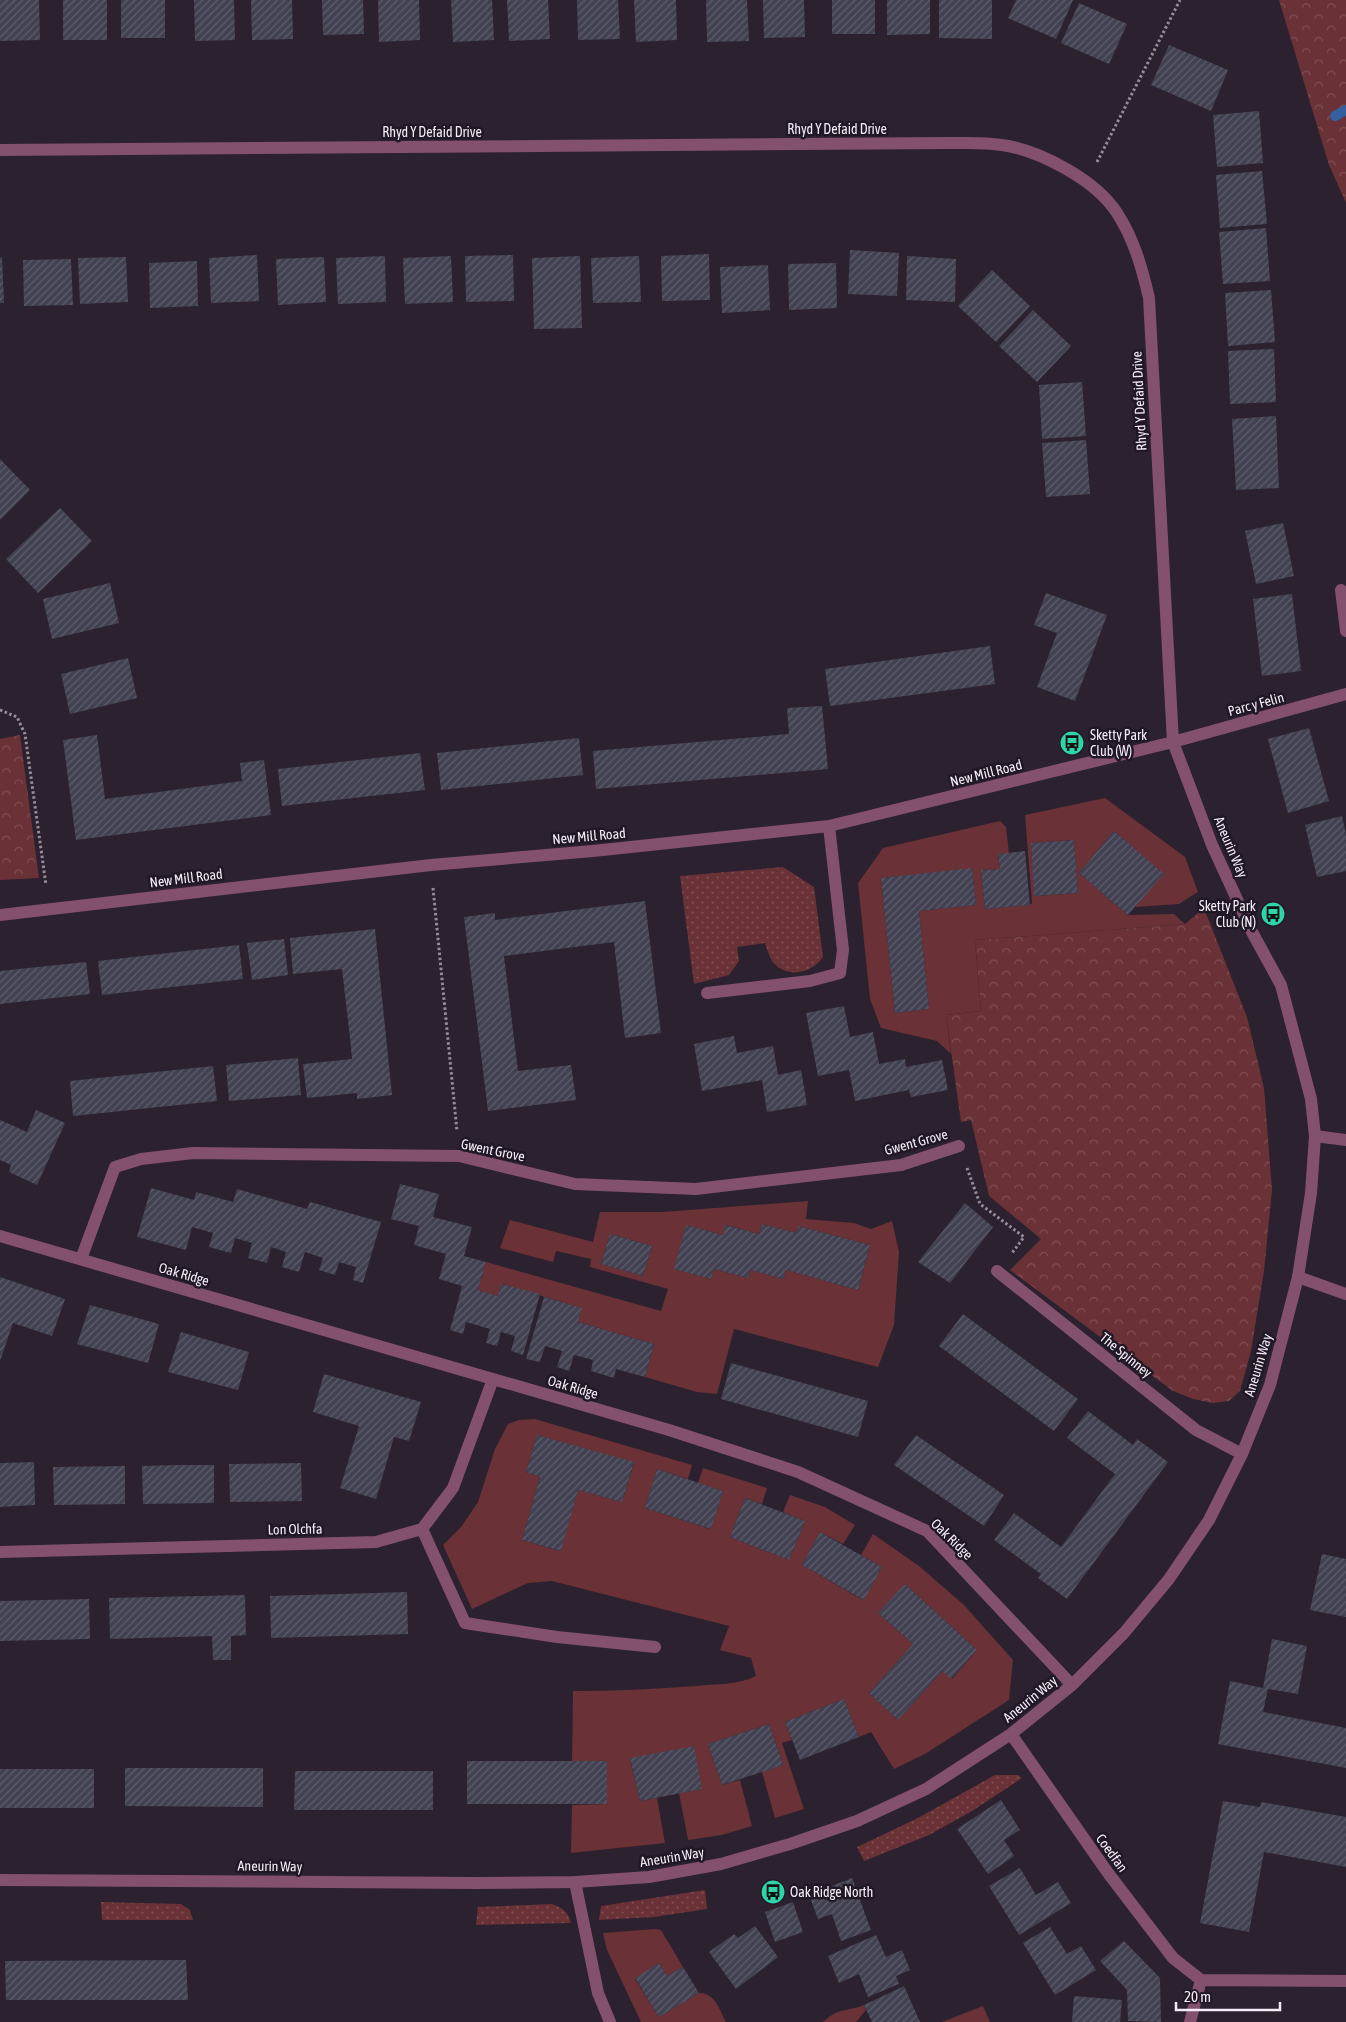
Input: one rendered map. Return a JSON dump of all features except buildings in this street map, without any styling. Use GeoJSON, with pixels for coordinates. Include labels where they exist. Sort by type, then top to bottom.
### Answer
{"type":"FeatureCollection","features":[{"type":"Feature","properties":{"kind":"street","name":"Rhyd Y Defaid Drive"},"geometry":{"type":"LineString","coordinates":[[0,150],[948,143],[1001,145],[1040,154],[1086,182],[1117,212],[1138,255],[1149,298],[1173,742]]}},
{"type":"Feature","properties":{"kind":"street"},"geometry":{"type":"LineString","coordinates":[[1341,590],[1346,631]]}},
{"type":"Feature","properties":{"kind":"street","name":"Parc y Felin"},"geometry":{"type":"LineString","coordinates":[[1173,742],[1346,694]]}},
{"type":"Feature","properties":{"kind":"street","name":"New Mill Road"},"geometry":{"type":"LineString","coordinates":[[0,915],[431,865],[593,851],[828,826],[1173,742]]}},
{"type":"Feature","properties":{"kind":"street","name":"Aneurin Way"},"geometry":{"type":"LineString","coordinates":[[0,1880],[575,1882],[648,1877],[721,1864],[790,1844],[857,1821],[926,1789],[1011,1734],[1072,1685],[1124,1633],[1169,1579],[1209,1520],[1242,1454],[1270,1385],[1298,1278],[1311,1193],[1315,1136],[1311,1099],[1281,985],[1252,932],[1212,844],[1173,742]]}},
{"type":"Feature","properties":{"kind":"street"},"geometry":{"type":"LineString","coordinates":[[707,994],[810,981],[840,973],[843,950],[828,826]]}},
{"type":"Feature","properties":{"kind":"street"},"geometry":{"type":"LineString","coordinates":[[1315,1136],[1346,1140]]}},
{"type":"Feature","properties":{"kind":"street","name":"Gwent Grove"},"geometry":{"type":"LineString","coordinates":[[80,1259],[115,1167],[141,1159],[193,1153],[459,1156],[575,1184],[696,1189],[901,1165],[960,1146]]}},
{"type":"Feature","properties":{"kind":"street","name":"Oak Ridge"},"geometry":{"type":"LineString","coordinates":[[0,1236],[669,1430],[798,1472],[927,1531],[1072,1685]]}},
{"type":"Feature","properties":{"kind":"street","name":"The Spinney"},"geometry":{"type":"LineString","coordinates":[[998,1271],[1196,1430],[1242,1454]]}},
{"type":"Feature","properties":{"kind":"street"},"geometry":{"type":"LineString","coordinates":[[1298,1278],[1346,1294]]}},
{"type":"Feature","properties":{"kind":"street"},"geometry":{"type":"LineString","coordinates":[[493,1379],[453,1488],[422,1529],[465,1623],[557,1638],[654,1648]]}},
{"type":"Feature","properties":{"kind":"street","name":"Lon Olchfa"},"geometry":{"type":"LineString","coordinates":[[0,1552],[376,1542],[422,1529]]}},
{"type":"Feature","properties":{"kind":"street","name":"Coedfan"},"geometry":{"type":"LineString","coordinates":[[1011,1734],[1098,1859],[1173,1958],[1201,1980]]}},
{"type":"Feature","properties":{"kind":"street"},"geometry":{"type":"LineString","coordinates":[[575,1882],[598,1993],[610,2022]]}},
{"type":"Feature","properties":{"kind":"street"},"geometry":{"type":"LineString","coordinates":[[1190,2022],[1201,1980],[1346,1981]]}},
{"type":"Feature","properties":{"kind":"path"},"geometry":{"type":"LineString","coordinates":[[1086,182],[1180,0]]}},
{"type":"Feature","properties":{"kind":"path"},"geometry":{"type":"LineString","coordinates":[[0,710],[17,716],[25,734],[50,909]]}},
{"type":"Feature","properties":{"kind":"path"},"geometry":{"type":"LineString","coordinates":[[431,865],[459,1156]]}},
{"type":"Feature","properties":{"kind":"path"},"geometry":{"type":"LineString","coordinates":[[960,1146],[980,1204],[1024,1237],[998,1271]]}},
{"type":"Feature","properties":{"kind":"green space"},"geometry":{"type":"Polygon","coordinates":[[[1279,0],[1346,0],[1346,203],[1329,165],[1279,0]]]}},
{"type":"Feature","properties":{"kind":"green space"},"geometry":{"type":"Polygon","coordinates":[[[20,735],[39,878],[0,880],[0,739],[20,735]]]}},
{"type":"Feature","properties":{"kind":"green space"},"geometry":{"type":"Polygon","coordinates":[[[1105,798],[1185,857],[1198,892],[1179,904],[1135,907],[1163,874],[1114,831],[1079,873],[1128,915],[1174,914],[1185,924],[975,940],[981,1011],[946,1015],[951,1054],[937,1041],[881,1028],[870,999],[858,883],[883,848],[1000,821],[1006,827],[1009,853],[998,854],[1000,869],[981,870],[985,909],[1030,905],[1032,903],[1025,815],[1105,798]],[[1074,840],[1031,843],[1035,896],[1078,893],[1074,840]],[[972,869],[881,878],[895,1013],[929,1009],[919,911],[976,905],[972,869]]]}},
{"type":"Feature","properties":{"kind":"green space"},"geometry":{"type":"Polygon","coordinates":[[[783,867],[814,887],[823,957],[809,969],[790,972],[775,965],[765,943],[737,947],[739,961],[729,975],[694,984],[680,876],[783,867]]]}},
{"type":"Feature","properties":{"kind":"green space"},"geometry":{"type":"Polygon","coordinates":[[[1204,908],[1247,1017],[1264,1088],[1272,1190],[1264,1271],[1251,1351],[1240,1391],[1229,1401],[1213,1403],[1193,1399],[1173,1391],[1010,1270],[1041,1239],[989,1196],[971,1120],[961,1122],[946,1015],[981,1011],[975,940],[1185,924],[1204,908]]]}},
{"type":"Feature","properties":{"kind":"green space"},"geometry":{"type":"Polygon","coordinates":[[[808,1201],[806,1219],[854,1223],[871,1229],[892,1221],[899,1252],[894,1325],[878,1367],[734,1329],[717,1394],[697,1392],[645,1377],[654,1344],[578,1322],[581,1308],[502,1284],[498,1296],[478,1290],[486,1262],[661,1311],[668,1289],[590,1267],[591,1259],[556,1251],[553,1262],[500,1248],[510,1220],[593,1242],[600,1212],[663,1212],[808,1201]],[[762,1224],[759,1234],[726,1225],[723,1235],[686,1225],[675,1269],[711,1279],[714,1269],[748,1278],[750,1270],[783,1279],[786,1270],[858,1290],[870,1245],[798,1226],[796,1233],[762,1224]],[[610,1234],[601,1264],[643,1276],[652,1246],[610,1234]]]}},
{"type":"Feature","properties":{"kind":"green space"},"geometry":{"type":"Polygon","coordinates":[[[535,1419],[692,1465],[688,1479],[657,1469],[645,1508],[710,1529],[723,1491],[698,1483],[703,1468],[767,1488],[762,1504],[745,1498],[730,1537],[789,1560],[805,1521],[783,1512],[790,1495],[825,1507],[855,1525],[843,1544],[820,1532],[802,1565],[863,1600],[882,1567],[861,1555],[873,1534],[919,1566],[964,1605],[1013,1660],[1009,1700],[925,1754],[894,1769],[871,1732],[859,1737],[844,1699],[785,1722],[792,1740],[782,1743],[804,1809],[775,1818],[762,1772],[783,1765],[769,1724],[708,1744],[722,1785],[740,1780],[752,1826],[722,1835],[688,1840],[679,1793],[702,1789],[630,1759],[640,1801],[657,1798],[665,1843],[571,1853],[572,1805],[607,1804],[607,1761],[572,1761],[573,1691],[635,1690],[734,1683],[756,1676],[751,1658],[720,1650],[729,1626],[552,1581],[528,1583],[472,1609],[443,1545],[461,1527],[478,1502],[495,1449],[508,1424],[519,1420],[535,1419]],[[537,1435],[526,1472],[540,1477],[522,1540],[560,1551],[578,1490],[622,1502],[634,1463],[537,1435]],[[905,1584],[878,1613],[913,1644],[869,1693],[898,1720],[942,1671],[952,1679],[977,1650],[905,1584]]]}},
{"type":"Feature","properties":{"kind":"green space"},"geometry":{"type":"Polygon","coordinates":[[[995,1775],[1018,1775],[1022,1778],[972,1811],[929,1835],[864,1861],[857,1847],[918,1818],[995,1775]]]}},
{"type":"Feature","properties":{"kind":"green space"},"geometry":{"type":"Polygon","coordinates":[[[705,1890],[707,1909],[654,1917],[599,1920],[601,1906],[705,1890]]]}},
{"type":"Feature","properties":{"kind":"green space"},"geometry":{"type":"Polygon","coordinates":[[[101,1902],[181,1904],[190,1910],[193,1920],[102,1920],[101,1902]]]}},
{"type":"Feature","properties":{"kind":"green space"},"geometry":{"type":"Polygon","coordinates":[[[552,1904],[564,1911],[571,1923],[476,1925],[478,1907],[552,1904]]]}},
{"type":"Feature","properties":{"kind":"green space"},"geometry":{"type":"Polygon","coordinates":[[[661,1930],[683,1967],[667,1976],[659,1963],[635,1979],[659,2017],[699,1993],[713,1999],[726,2022],[641,2022],[607,1950],[603,1933],[661,1930]]]}},
{"type":"Feature","properties":{"kind":"green space"},"geometry":{"type":"Polygon","coordinates":[[[864,2005],[866,2010],[856,2022],[823,2022],[834,2014],[864,2005]]]}},
{"type":"Feature","properties":{"kind":"green space"},"geometry":{"type":"Polygon","coordinates":[[[983,2006],[990,2022],[942,2022],[983,2006]]]}},
{"type":"Feature","properties":{"kind":"waterway"},"geometry":{"type":"LineString","coordinates":[[1335,116],[1346,110]]}},
{"type":"Feature","properties":{"kind":"place","name":"Sketty Park Club (W)"},"geometry":{"type":"Point","coordinates":[1072,743]}},
{"type":"Feature","properties":{"kind":"place","name":"Sketty Park Club (N)"},"geometry":{"type":"Point","coordinates":[1273,914]}},
{"type":"Feature","properties":{"kind":"place","name":"Oak Ridge North"},"geometry":{"type":"Point","coordinates":[773,1892]}}]}
